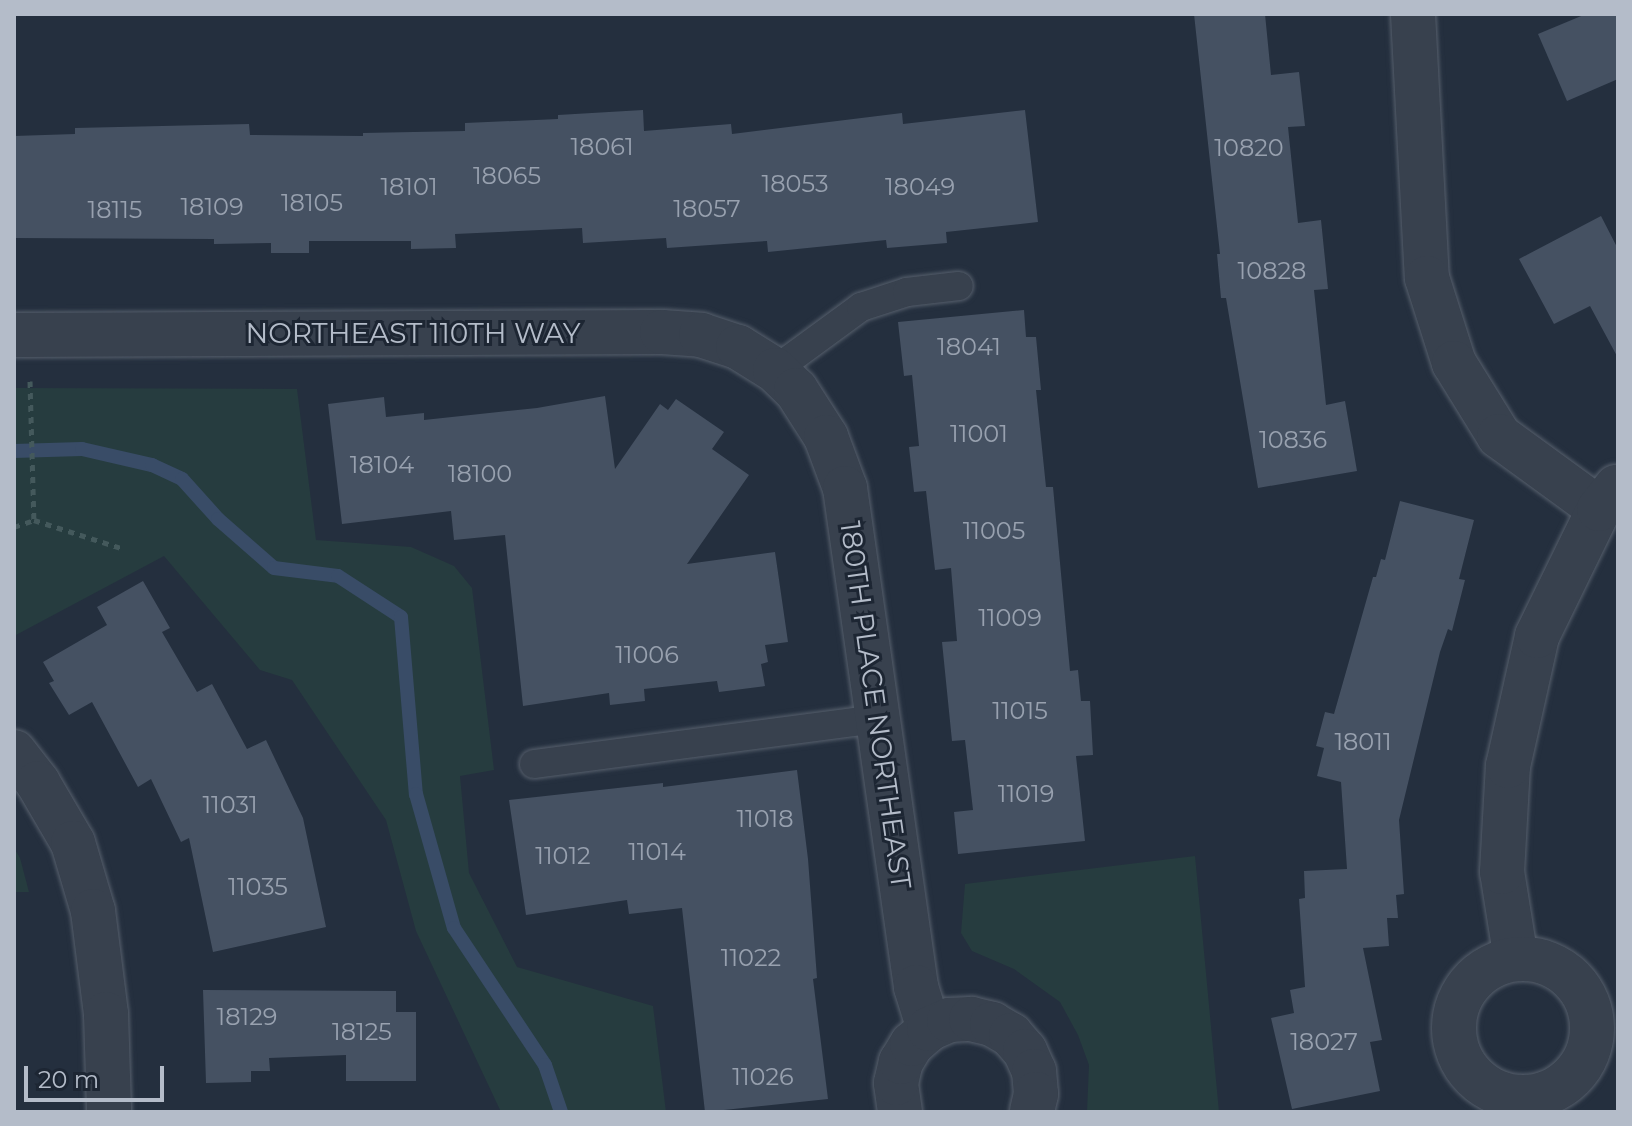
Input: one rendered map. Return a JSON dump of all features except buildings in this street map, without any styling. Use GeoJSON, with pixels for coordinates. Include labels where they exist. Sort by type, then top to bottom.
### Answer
{"type":"FeatureCollection","features":[{"type":"Feature","properties":{"kind":"street"},"geometry":{"type":"LineString","coordinates":[[1413,14],[1427,278],[1454,363],[1499,436],[1608,497],[1537,636],[1508,766],[1502,872],[1516,959]]}},
{"type":"Feature","properties":{"kind":"street","name":"NORTHEAST 110TH WAY"},"geometry":{"type":"LineString","coordinates":[[14,335],[662,332],[701,335],[738,347],[785,380]]}},
{"type":"Feature","properties":{"kind":"street","name":"180TH PLACE NORTHEAST"},"geometry":{"type":"LineString","coordinates":[[785,380],[826,437],[845,488],[916,987],[929,1029]]}},
{"type":"Feature","properties":{"kind":"street"},"geometry":{"type":"LineString","coordinates":[[14,752],[38,783],[73,843],[93,911],[106,1014],[109,1112]]}},
{"type":"Feature","properties":{"kind":"street"},"geometry":{"type":"LineString","coordinates":[[1516,959],[1538,960],[1567,975],[1587,1000],[1593,1021],[1591,1042],[1583,1063],[1569,1080],[1551,1092],[1514,1104],[1471,1074],[1460,1055],[1454,1035],[1455,1013],[1463,993],[1477,976],[1495,964],[1516,959]]}},
{"type":"Feature","properties":{"kind":"street"},"geometry":{"type":"LineString","coordinates":[[900,1112],[896,1083],[901,1062],[912,1044],[929,1029],[949,1020],[971,1019],[992,1024],[1011,1035],[1025,1051],[1034,1071],[1036,1094],[1032,1112]]}},
{"type":"Feature","properties":{"kind":"lane"},"geometry":{"type":"LineString","coordinates":[[785,380],[861,307],[907,292],[959,286]]}},
{"type":"Feature","properties":{"kind":"lane"},"geometry":{"type":"LineString","coordinates":[[534,764],[877,719]]}},
{"type":"Feature","properties":{"kind":"path"},"geometry":{"type":"LineString","coordinates":[[30,378],[34,520]]}},
{"type":"Feature","properties":{"kind":"path"},"geometry":{"type":"LineString","coordinates":[[14,527],[34,520],[121,548]]}},
{"type":"Feature","properties":{"kind":"green space"},"geometry":{"type":"Polygon","coordinates":[[[14,388],[297,389],[316,540],[411,547],[454,566],[472,588],[494,770],[460,776],[469,873],[517,967],[653,1006],[666,1112],[501,1112],[416,931],[386,820],[292,680],[260,670],[164,556],[14,636],[14,388]]]}},
{"type":"Feature","properties":{"kind":"green space"},"geometry":{"type":"Polygon","coordinates":[[[14,848],[20,858],[29,892],[14,892],[14,848]]]}},
{"type":"Feature","properties":{"kind":"green space"},"geometry":{"type":"Polygon","coordinates":[[[1195,856],[1219,1112],[1087,1112],[1089,1065],[1078,1035],[1060,1002],[1014,969],[972,951],[961,933],[965,884],[1195,856]]]}},
{"type":"Feature","properties":{"kind":"waterway"},"geometry":{"type":"LineString","coordinates":[[14,451],[82,449],[152,465],[182,479],[218,519],[274,568],[338,576],[401,617],[416,794],[454,928],[545,1065],[561,1112]]}}]}
